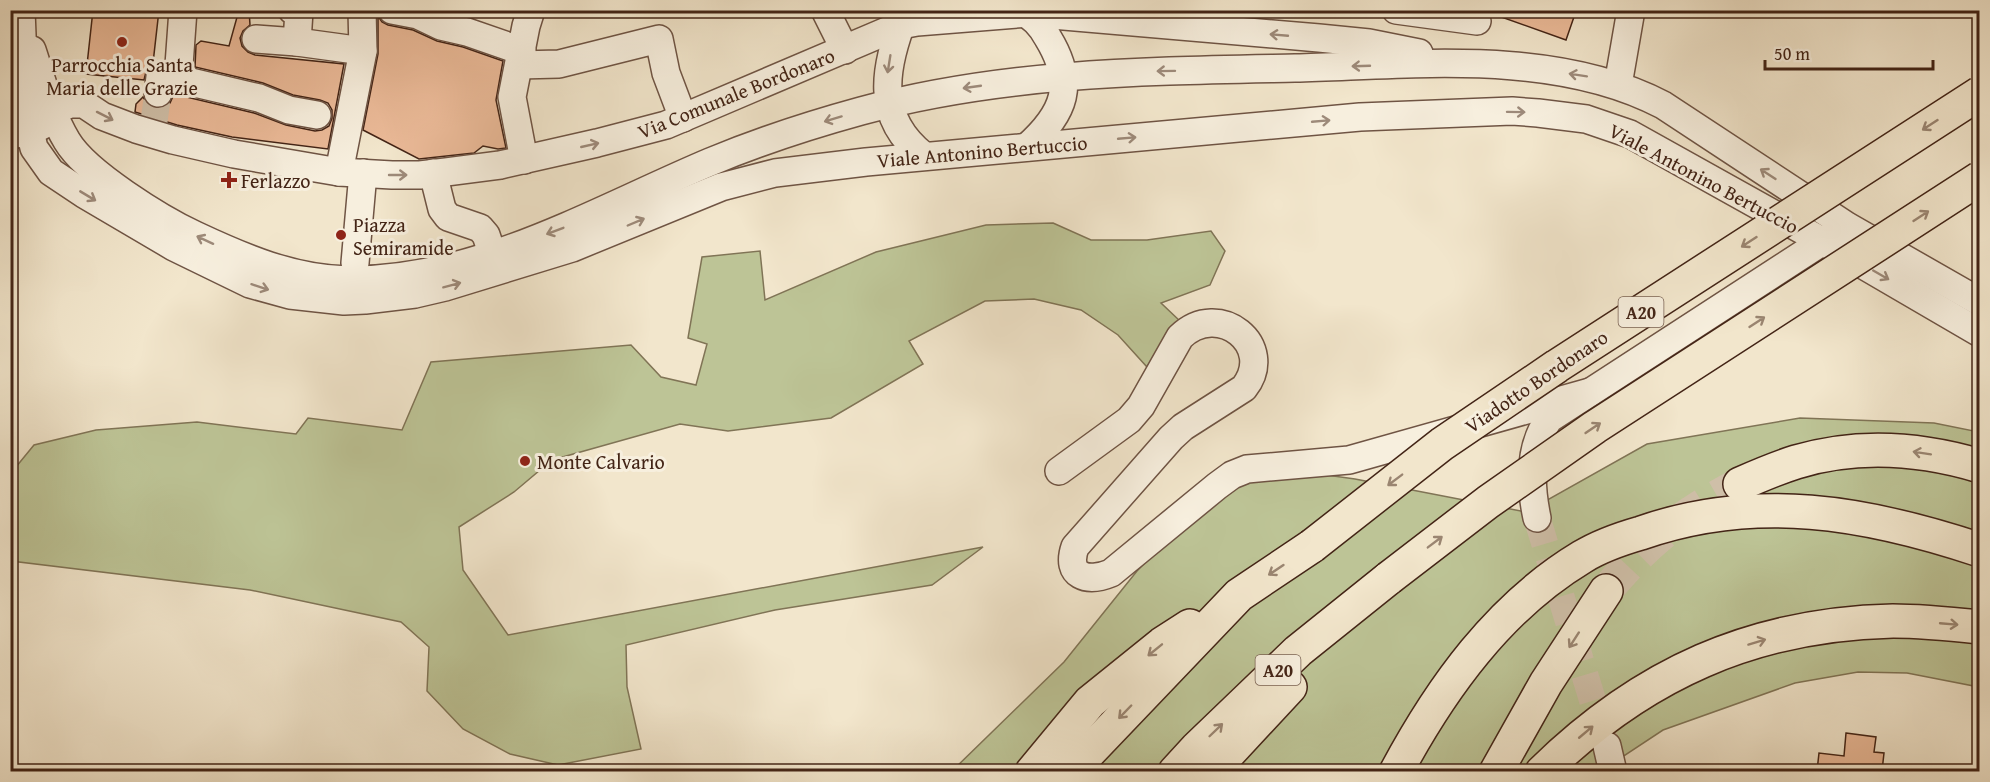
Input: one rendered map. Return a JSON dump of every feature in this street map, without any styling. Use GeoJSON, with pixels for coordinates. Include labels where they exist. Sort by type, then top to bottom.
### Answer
{"type":"FeatureCollection","features":[{"type":"Feature","properties":{"kind":"highway","name":"Viadotto Bordonaro"},"geometry":{"type":"LineString","coordinates":[[1239,595],[1312,546],[1371,498],[1461,431],[1557,366],[1980,93]]}},
{"type":"Feature","properties":{"kind":"highway","name":"A20"},"geometry":{"type":"LineString","coordinates":[[1175,771],[1298,651],[1488,502],[1595,427],[1980,178]]}},
{"type":"Feature","properties":{"kind":"highway"},"geometry":{"type":"LineString","coordinates":[[1740,484],[1795,462],[1855,450],[1914,452],[1980,466]]}},
{"type":"Feature","properties":{"kind":"highway"},"geometry":{"type":"LineString","coordinates":[[1396,771],[1433,707],[1477,648],[1498,625],[1526,598],[1553,577],[1582,557],[1611,543],[1694,517],[1721,513],[1782,510],[1826,513],[1861,519],[1930,535],[1980,550]]}},
{"type":"Feature","properties":{"kind":"highway"},"geometry":{"type":"LineString","coordinates":[[1414,771],[1448,714],[1488,660],[1511,636],[1539,609],[1590,571],[1647,546],[1720,529],[1805,528],[1833,530],[1889,541],[1980,567]]}},
{"type":"Feature","properties":{"kind":"highway"},"geometry":{"type":"LineString","coordinates":[[1211,771],[1314,662],[1389,578]]}},
{"type":"Feature","properties":{"kind":"highway"},"geometry":{"type":"LineString","coordinates":[[1496,771],[1546,683],[1606,591]]}},
{"type":"Feature","properties":{"kind":"highway","name":"A20"},"geometry":{"type":"LineString","coordinates":[[1070,771],[1239,595]]}},
{"type":"Feature","properties":{"kind":"highway"},"geometry":{"type":"LineString","coordinates":[[1032,771],[1090,702],[1162,644],[1239,595]]}},
{"type":"Feature","properties":{"kind":"highway"},"geometry":{"type":"LineString","coordinates":[[1542,771],[1583,734],[1642,691],[1680,670],[1763,639],[1810,628],[1894,621],[1980,627]]}},
{"type":"Feature","properties":{"kind":"street"},"geometry":{"type":"LineString","coordinates":[[183,10],[168,86],[259,98],[289,110],[317,115]]}},
{"type":"Feature","properties":{"kind":"street"},"geometry":{"type":"LineString","coordinates":[[292,10],[299,11],[297,42]]}},
{"type":"Feature","properties":{"kind":"street"},"geometry":{"type":"LineString","coordinates":[[355,262],[351,173],[363,51],[362,10]]}},
{"type":"Feature","properties":{"kind":"street"},"geometry":{"type":"LineString","coordinates":[[392,10],[418,15],[441,26],[467,32],[520,58],[559,64],[659,39],[666,73],[683,118]]}},
{"type":"Feature","properties":{"kind":"street"},"geometry":{"type":"LineString","coordinates":[[524,160],[512,97],[531,10]]}},
{"type":"Feature","properties":{"kind":"street"},"geometry":{"type":"LineString","coordinates":[[825,10],[845,50]]}},
{"type":"Feature","properties":{"kind":"street"},"geometry":{"type":"LineString","coordinates":[[1396,10],[1477,21]]}},
{"type":"Feature","properties":{"kind":"street"},"geometry":{"type":"LineString","coordinates":[[1618,85],[1631,10]]}},
{"type":"Feature","properties":{"kind":"street"},"geometry":{"type":"LineString","coordinates":[[1023,12],[1042,27],[1060,61],[1064,77],[1061,103],[1054,117],[1044,132],[1027,147]]}},
{"type":"Feature","properties":{"kind":"street","name":"Via Comunale Bordonaro"},"geometry":{"type":"LineString","coordinates":[[54,116],[62,107],[70,104],[84,104],[102,116],[234,154],[351,173],[433,173],[524,160],[641,133],[683,118],[845,50],[903,18],[917,22],[1023,12],[1369,43],[1462,62]]}},
{"type":"Feature","properties":{"kind":"street"},"geometry":{"type":"LineString","coordinates":[[22,15],[17,124],[54,116]]}},
{"type":"Feature","properties":{"kind":"street","name":"Viale Antonino Bertuccio"},"geometry":{"type":"LineString","coordinates":[[22,15],[54,116],[76,154],[98,174],[181,228],[258,263],[294,273],[345,280],[412,274],[492,253],[566,227],[735,152],[808,127],[889,104],[971,87],[1140,72],[1462,62],[1567,74],[1618,85],[1640,93],[1663,105],[1847,226],[1980,302]]}},
{"type":"Feature","properties":{"kind":"street"},"geometry":{"type":"LineString","coordinates":[[903,18],[888,72],[889,104],[899,130],[909,144],[924,156]]}},
{"type":"Feature","properties":{"kind":"street"},"geometry":{"type":"LineString","coordinates":[[256,39],[363,51]]}},
{"type":"Feature","properties":{"kind":"street","name":"Viale Antonino Bertuccio"},"geometry":{"type":"LineString","coordinates":[[17,124],[42,161],[63,181],[174,247],[240,280],[269,290],[290,295],[345,301],[415,294],[527,264],[702,195],[743,180],[775,173],[924,156],[1360,117],[1538,112],[1587,119],[1630,134],[1822,241],[1980,333]]}},
{"type":"Feature","properties":{"kind":"street"},"geometry":{"type":"LineString","coordinates":[[433,173],[442,209],[448,217],[480,228],[486,236],[492,253]]}},
{"type":"Feature","properties":{"kind":"street"},"geometry":{"type":"LineString","coordinates":[[1537,518],[1532,481],[1535,447],[1540,432],[1549,419],[1847,226]]}},
{"type":"Feature","properties":{"kind":"street"},"geometry":{"type":"LineString","coordinates":[[1059,471],[1129,420],[1141,406],[1180,337],[1188,329],[1211,322],[1222,323],[1245,337],[1253,359],[1250,380],[1244,388],[1183,427],[1171,438],[1075,547],[1072,564],[1082,576],[1092,578],[1111,573],[1216,486],[1232,475],[1247,469],[1349,460],[1590,392]]}},
{"type":"Feature","properties":{"kind":"green space"},"geometry":{"type":"Polygon","coordinates":[[[1053,223],[1091,240],[1147,240],[1211,231],[1225,251],[1210,285],[1161,303],[1180,321],[1147,367],[1118,335],[1081,310],[1034,299],[985,301],[909,341],[923,364],[831,418],[728,431],[680,424],[552,460],[514,492],[459,527],[463,570],[508,635],[983,547],[932,585],[775,610],[626,645],[627,687],[641,749],[558,765],[510,754],[463,729],[427,691],[429,647],[401,622],[250,590],[11,561],[11,473],[34,445],[96,430],[197,422],[296,434],[308,418],[402,430],[431,362],[631,345],[661,377],[696,385],[707,344],[688,338],[702,257],[760,251],[765,300],[876,252],[986,225],[1053,223]]]}},
{"type":"Feature","properties":{"kind":"green space"},"geometry":{"type":"Polygon","coordinates":[[[1800,418],[1934,423],[1979,432],[1979,687],[1907,673],[1858,672],[1795,683],[1663,730],[1601,771],[951,772],[1064,662],[1137,571],[1197,509],[1254,476],[1312,473],[1355,479],[1526,512],[1647,444],[1800,418]]]}},
{"type":"Feature","properties":{"kind":"building","name":"Parrocchia Santa Maria delle Grazie"},"geometry":{"type":"Polygon","coordinates":[[[93,10],[159,10],[153,63],[147,68],[144,80],[86,74],[93,10]]]}},
{"type":"Feature","properties":{"kind":"building"},"geometry":{"type":"Polygon","coordinates":[[[239,10],[249,10],[250,25],[243,31],[240,38],[242,46],[248,52],[255,55],[344,64],[328,149],[232,137],[177,125],[135,112],[136,104],[143,97],[148,105],[157,109],[164,108],[170,103],[174,94],[254,113],[286,125],[315,131],[329,126],[332,110],[328,103],[293,95],[263,83],[195,67],[196,45],[201,41],[229,46],[239,10]]]}},
{"type":"Feature","properties":{"kind":"building"},"geometry":{"type":"Polygon","coordinates":[[[1490,10],[1566,10],[1575,14],[1566,40],[1490,13],[1490,10]]]}},
{"type":"Feature","properties":{"kind":"building"},"geometry":{"type":"Polygon","coordinates":[[[378,16],[388,25],[413,30],[437,41],[503,61],[496,100],[506,148],[483,146],[474,153],[419,159],[363,130],[378,54],[378,16]]]}},
{"type":"Feature","properties":{"kind":"building"},"geometry":{"type":"Polygon","coordinates":[[[1846,733],[1876,737],[1874,752],[1884,753],[1882,771],[1817,771],[1819,753],[1844,756],[1846,733]]]}},
{"type":"Feature","properties":{"kind":"tunnel"},"geometry":{"type":"LineString","coordinates":[[153,128],[158,93]]}},
{"type":"Feature","properties":{"kind":"tunnel"},"geometry":{"type":"LineString","coordinates":[[1606,591],[1636,558],[1667,530],[1701,506],[1740,484]]}},
{"type":"Feature","properties":{"kind":"tunnel"},"geometry":{"type":"LineString","coordinates":[[1537,518],[1605,741]]}},
{"type":"Feature","properties":{"kind":"place","name":"Parrocchia Santa Maria delle Grazie"},"geometry":{"type":"Point","coordinates":[122,42]}},
{"type":"Feature","properties":{"kind":"place","name":"Ferlazzo"},"geometry":{"type":"Point","coordinates":[229,180]}},
{"type":"Feature","properties":{"kind":"place","name":"Piazza Semiramide"},"geometry":{"type":"Point","coordinates":[341,235]}},
{"type":"Feature","properties":{"kind":"place","name":"Monte Calvario"},"geometry":{"type":"Point","coordinates":[525,461]}}]}
